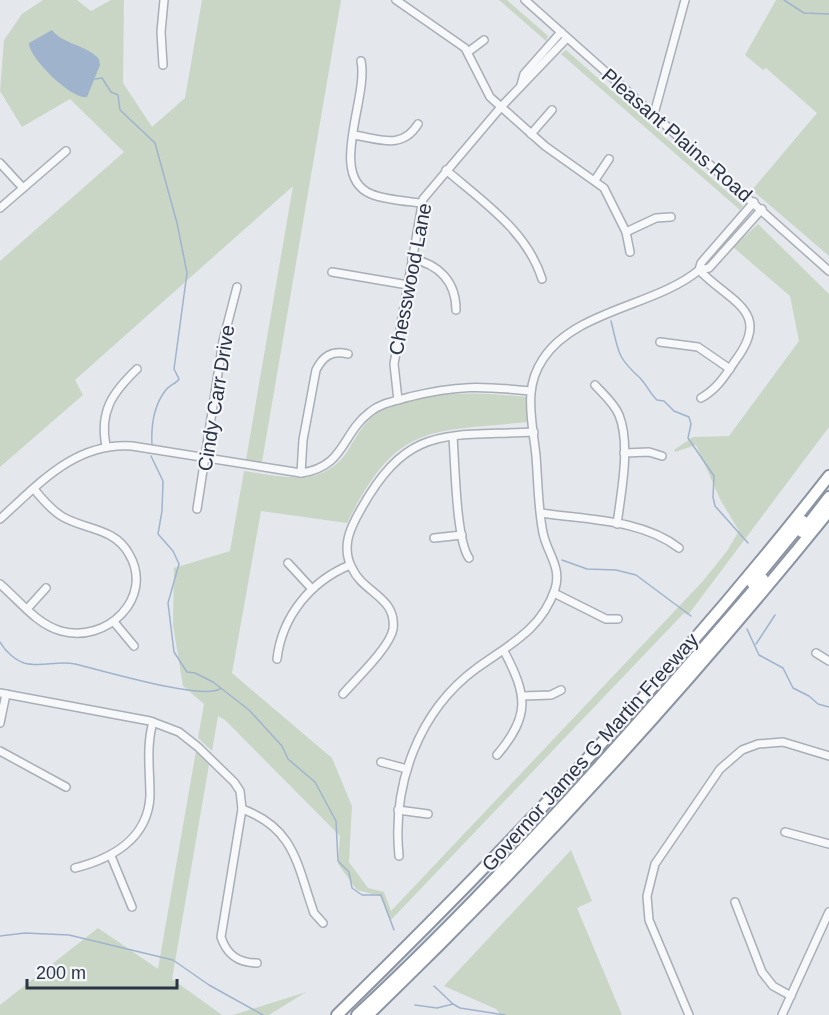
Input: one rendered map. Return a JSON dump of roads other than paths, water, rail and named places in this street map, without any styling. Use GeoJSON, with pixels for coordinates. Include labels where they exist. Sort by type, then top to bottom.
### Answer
{"type":"FeatureCollection","features":[{"type":"Feature","properties":{"kind":"highway","name":"Governor James G Martin Freeway"},"geometry":{"type":"LineString","coordinates":[[335,1015],[460,894],[608,738],[696,638],[829,476]]}},
{"type":"Feature","properties":{"kind":"highway"},"geometry":{"type":"LineString","coordinates":[[345,1015],[462,902],[601,756],[704,639],[829,488]]}},
{"type":"Feature","properties":{"kind":"highway"},"geometry":{"type":"LineString","coordinates":[[357,1015],[565,803],[667,691],[829,497]]}},
{"type":"Feature","properties":{"kind":"highway","name":"Governor James G Martin Freeway"},"geometry":{"type":"LineString","coordinates":[[368,1015],[420,965],[598,779],[703,661],[829,511]]}},
{"type":"Feature","properties":{"kind":"highway"},"geometry":{"type":"LineString","coordinates":[[377,1015],[413,978],[420,965]]}},
{"type":"Feature","properties":{"kind":"street"},"geometry":{"type":"LineString","coordinates":[[163,65],[161,32],[164,0]]}},
{"type":"Feature","properties":{"kind":"street"},"geometry":{"type":"LineString","coordinates":[[396,0],[468,52],[485,90],[501,107],[531,134],[595,180],[606,191],[626,232],[630,252]]}},
{"type":"Feature","properties":{"kind":"street","name":"Pleasant Plains Road"},"geometry":{"type":"LineString","coordinates":[[525,0],[829,271]]}},
{"type":"Feature","properties":{"kind":"street"},"geometry":{"type":"LineString","coordinates":[[654,114],[686,0]]}},
{"type":"Feature","properties":{"kind":"street","name":"Chesswood Lane"},"geometry":{"type":"LineString","coordinates":[[521,85],[524,74],[561,32]]}},
{"type":"Feature","properties":{"kind":"street","name":"Chesswood Lane"},"geometry":{"type":"LineString","coordinates":[[398,400],[393,371],[421,204],[426,193],[521,85],[528,82],[567,38]]}},
{"type":"Feature","properties":{"kind":"street"},"geometry":{"type":"LineString","coordinates":[[468,52],[484,40]]}},
{"type":"Feature","properties":{"kind":"street"},"geometry":{"type":"LineString","coordinates":[[362,61],[363,80],[350,165],[358,185],[372,194],[421,204]]}},
{"type":"Feature","properties":{"kind":"street"},"geometry":{"type":"LineString","coordinates":[[531,134],[552,110]]}},
{"type":"Feature","properties":{"kind":"street"},"geometry":{"type":"LineString","coordinates":[[354,135],[398,141],[409,137],[418,124]]}},
{"type":"Feature","properties":{"kind":"street"},"geometry":{"type":"LineString","coordinates":[[0,208],[66,150]]}},
{"type":"Feature","properties":{"kind":"street"},"geometry":{"type":"LineString","coordinates":[[595,180],[609,159]]}},
{"type":"Feature","properties":{"kind":"street"},"geometry":{"type":"LineString","coordinates":[[0,163],[22,188]]}},
{"type":"Feature","properties":{"kind":"street"},"geometry":{"type":"LineString","coordinates":[[446,170],[520,236],[530,250],[542,279]]}},
{"type":"Feature","properties":{"kind":"street"},"geometry":{"type":"LineString","coordinates":[[699,270],[701,263],[754,202]]}},
{"type":"Feature","properties":{"kind":"street"},"geometry":{"type":"LineString","coordinates":[[399,856],[398,810],[406,769],[423,730],[441,703],[471,673],[504,651],[532,628],[554,593],[557,572],[544,537],[531,391],[542,360],[562,338],[699,270],[709,268],[762,209]]}},
{"type":"Feature","properties":{"kind":"street"},"geometry":{"type":"LineString","coordinates":[[626,232],[656,218],[671,217]]}},
{"type":"Feature","properties":{"kind":"street"},"geometry":{"type":"LineString","coordinates":[[412,259],[433,266],[449,280],[455,292],[456,310]]}},
{"type":"Feature","properties":{"kind":"street"},"geometry":{"type":"LineString","coordinates":[[699,270],[741,305],[749,320],[749,342],[715,389],[701,398]]}},
{"type":"Feature","properties":{"kind":"street"},"geometry":{"type":"LineString","coordinates":[[332,272],[408,285]]}},
{"type":"Feature","properties":{"kind":"street","name":"Cindy Carr Drive"},"geometry":{"type":"LineString","coordinates":[[198,509],[223,341],[237,287]]}},
{"type":"Feature","properties":{"kind":"street"},"geometry":{"type":"LineString","coordinates":[[660,342],[698,347],[730,369]]}},
{"type":"Feature","properties":{"kind":"street"},"geometry":{"type":"LineString","coordinates":[[302,473],[303,440],[316,370],[322,360],[331,354],[348,354]]}},
{"type":"Feature","properties":{"kind":"street"},"geometry":{"type":"LineString","coordinates":[[106,446],[103,427],[106,408],[119,387],[137,369]]}},
{"type":"Feature","properties":{"kind":"street"},"geometry":{"type":"LineString","coordinates":[[595,385],[619,415],[624,453],[623,483],[616,524]]}},
{"type":"Feature","properties":{"kind":"street"},"geometry":{"type":"LineString","coordinates":[[0,519],[72,458],[106,446],[132,446],[302,473],[327,465],[342,450],[363,418],[378,407],[398,400],[462,386],[531,391]]}},
{"type":"Feature","properties":{"kind":"street"},"geometry":{"type":"LineString","coordinates":[[343,694],[389,640],[393,629],[393,618],[387,603],[361,581],[350,565],[347,552],[348,535],[367,498],[386,470],[398,457],[418,444],[453,437],[534,432]]}},
{"type":"Feature","properties":{"kind":"street"},"geometry":{"type":"LineString","coordinates":[[453,437],[462,536],[469,558]]}},
{"type":"Feature","properties":{"kind":"street"},"geometry":{"type":"LineString","coordinates":[[624,453],[649,452],[662,456]]}},
{"type":"Feature","properties":{"kind":"street"},"geometry":{"type":"LineString","coordinates":[[0,584],[47,625],[67,632],[92,632],[114,622],[128,607],[135,591],[136,573],[128,552],[111,535],[62,516],[34,489]]}},
{"type":"Feature","properties":{"kind":"street"},"geometry":{"type":"LineString","coordinates":[[541,513],[653,531],[679,548]]}},
{"type":"Feature","properties":{"kind":"street"},"geometry":{"type":"LineString","coordinates":[[434,538],[462,536]]}},
{"type":"Feature","properties":{"kind":"street"},"geometry":{"type":"LineString","coordinates":[[288,562],[312,590]]}},
{"type":"Feature","properties":{"kind":"street"},"geometry":{"type":"LineString","coordinates":[[277,659],[289,619],[312,590],[333,573],[350,565]]}},
{"type":"Feature","properties":{"kind":"street"},"geometry":{"type":"LineString","coordinates":[[27,609],[46,588]]}},
{"type":"Feature","properties":{"kind":"street"},"geometry":{"type":"LineString","coordinates":[[554,593],[606,619],[618,619]]}},
{"type":"Feature","properties":{"kind":"street"},"geometry":{"type":"LineString","coordinates":[[114,622],[134,646]]}},
{"type":"Feature","properties":{"kind":"street"},"geometry":{"type":"LineString","coordinates":[[497,755],[516,728],[523,696],[519,678],[504,651]]}},
{"type":"Feature","properties":{"kind":"street"},"geometry":{"type":"LineString","coordinates":[[816,653],[829,661]]}},
{"type":"Feature","properties":{"kind":"street"},"geometry":{"type":"LineString","coordinates":[[523,696],[551,695],[561,690]]}},
{"type":"Feature","properties":{"kind":"street"},"geometry":{"type":"LineString","coordinates":[[0,723],[3,694],[153,722],[178,732],[206,754],[237,787],[243,809],[221,933],[225,947],[236,959],[257,963]]}},
{"type":"Feature","properties":{"kind":"street"},"geometry":{"type":"LineString","coordinates":[[75,868],[111,856],[134,837],[147,813],[150,797],[149,742],[153,722]]}},
{"type":"Feature","properties":{"kind":"street"},"geometry":{"type":"LineString","coordinates":[[689,1015],[650,920],[648,888],[655,864],[720,769],[742,750],[758,744],[783,742],[829,756]]}},
{"type":"Feature","properties":{"kind":"street"},"geometry":{"type":"LineString","coordinates":[[0,750],[66,787]]}},
{"type":"Feature","properties":{"kind":"street"},"geometry":{"type":"LineString","coordinates":[[381,762],[406,769]]}},
{"type":"Feature","properties":{"kind":"street"},"geometry":{"type":"LineString","coordinates":[[243,809],[269,820],[285,836],[314,913],[323,923]]}},
{"type":"Feature","properties":{"kind":"street"},"geometry":{"type":"LineString","coordinates":[[398,810],[428,814]]}},
{"type":"Feature","properties":{"kind":"street"},"geometry":{"type":"LineString","coordinates":[[785,832],[829,844]]}},
{"type":"Feature","properties":{"kind":"street"},"geometry":{"type":"LineString","coordinates":[[111,856],[132,907]]}},
{"type":"Feature","properties":{"kind":"street"},"geometry":{"type":"LineString","coordinates":[[735,902],[762,972],[773,986],[791,996]]}},
{"type":"Feature","properties":{"kind":"street"},"geometry":{"type":"LineString","coordinates":[[782,1015],[829,912]]}},
{"type":"Feature","properties":{"kind":"water"},"geometry":{"type":"Polygon","coordinates":[[[52,30],[62,39],[87,50],[99,59],[100,65],[87,97],[71,92],[61,85],[35,57],[29,43],[52,30]]]}},
{"type":"Feature","properties":{"kind":"waterway"},"geometry":{"type":"LineString","coordinates":[[784,0],[804,13],[829,14]]}},
{"type":"Feature","properties":{"kind":"waterway"},"geometry":{"type":"LineString","coordinates":[[95,79],[102,78],[111,92],[118,95],[120,110],[155,143],[177,223],[187,273],[174,369],[179,379],[167,389],[155,410],[152,445]]}},
{"type":"Feature","properties":{"kind":"waterway"},"geometry":{"type":"LineString","coordinates":[[611,321],[619,353],[626,364],[657,400],[664,401],[674,411],[689,417],[691,424],[688,438],[714,476],[715,506],[748,543]]}},
{"type":"Feature","properties":{"kind":"waterway"},"geometry":{"type":"LineString","coordinates":[[151,456],[163,481],[162,511],[158,534],[173,551],[179,564],[168,603],[174,652],[187,672],[195,673],[213,682],[249,710],[282,746],[288,759],[315,782],[336,821],[338,861],[349,872],[352,888],[362,895],[381,895],[394,930]]}},
{"type":"Feature","properties":{"kind":"waterway"},"geometry":{"type":"LineString","coordinates":[[562,560],[587,569],[616,570],[636,575],[691,616]]}},
{"type":"Feature","properties":{"kind":"waterway"},"geometry":{"type":"LineString","coordinates":[[756,644],[775,615]]}},
{"type":"Feature","properties":{"kind":"waterway"},"geometry":{"type":"LineString","coordinates":[[747,629],[759,655],[783,668],[793,688],[809,696],[818,704],[829,707]]}},
{"type":"Feature","properties":{"kind":"waterway"},"geometry":{"type":"LineString","coordinates":[[0,642],[10,655],[24,663],[37,665],[69,663],[173,688],[193,691],[220,689]]}},
{"type":"Feature","properties":{"kind":"waterway"},"geometry":{"type":"LineString","coordinates":[[0,936],[25,933],[69,935],[173,960],[209,985],[263,1015]]}},
{"type":"Feature","properties":{"kind":"waterway"},"geometry":{"type":"LineString","coordinates":[[434,986],[453,1004]]}},
{"type":"Feature","properties":{"kind":"waterway"},"geometry":{"type":"LineString","coordinates":[[415,1005],[437,1008],[453,1004],[460,1008],[505,1015]]}}]}
